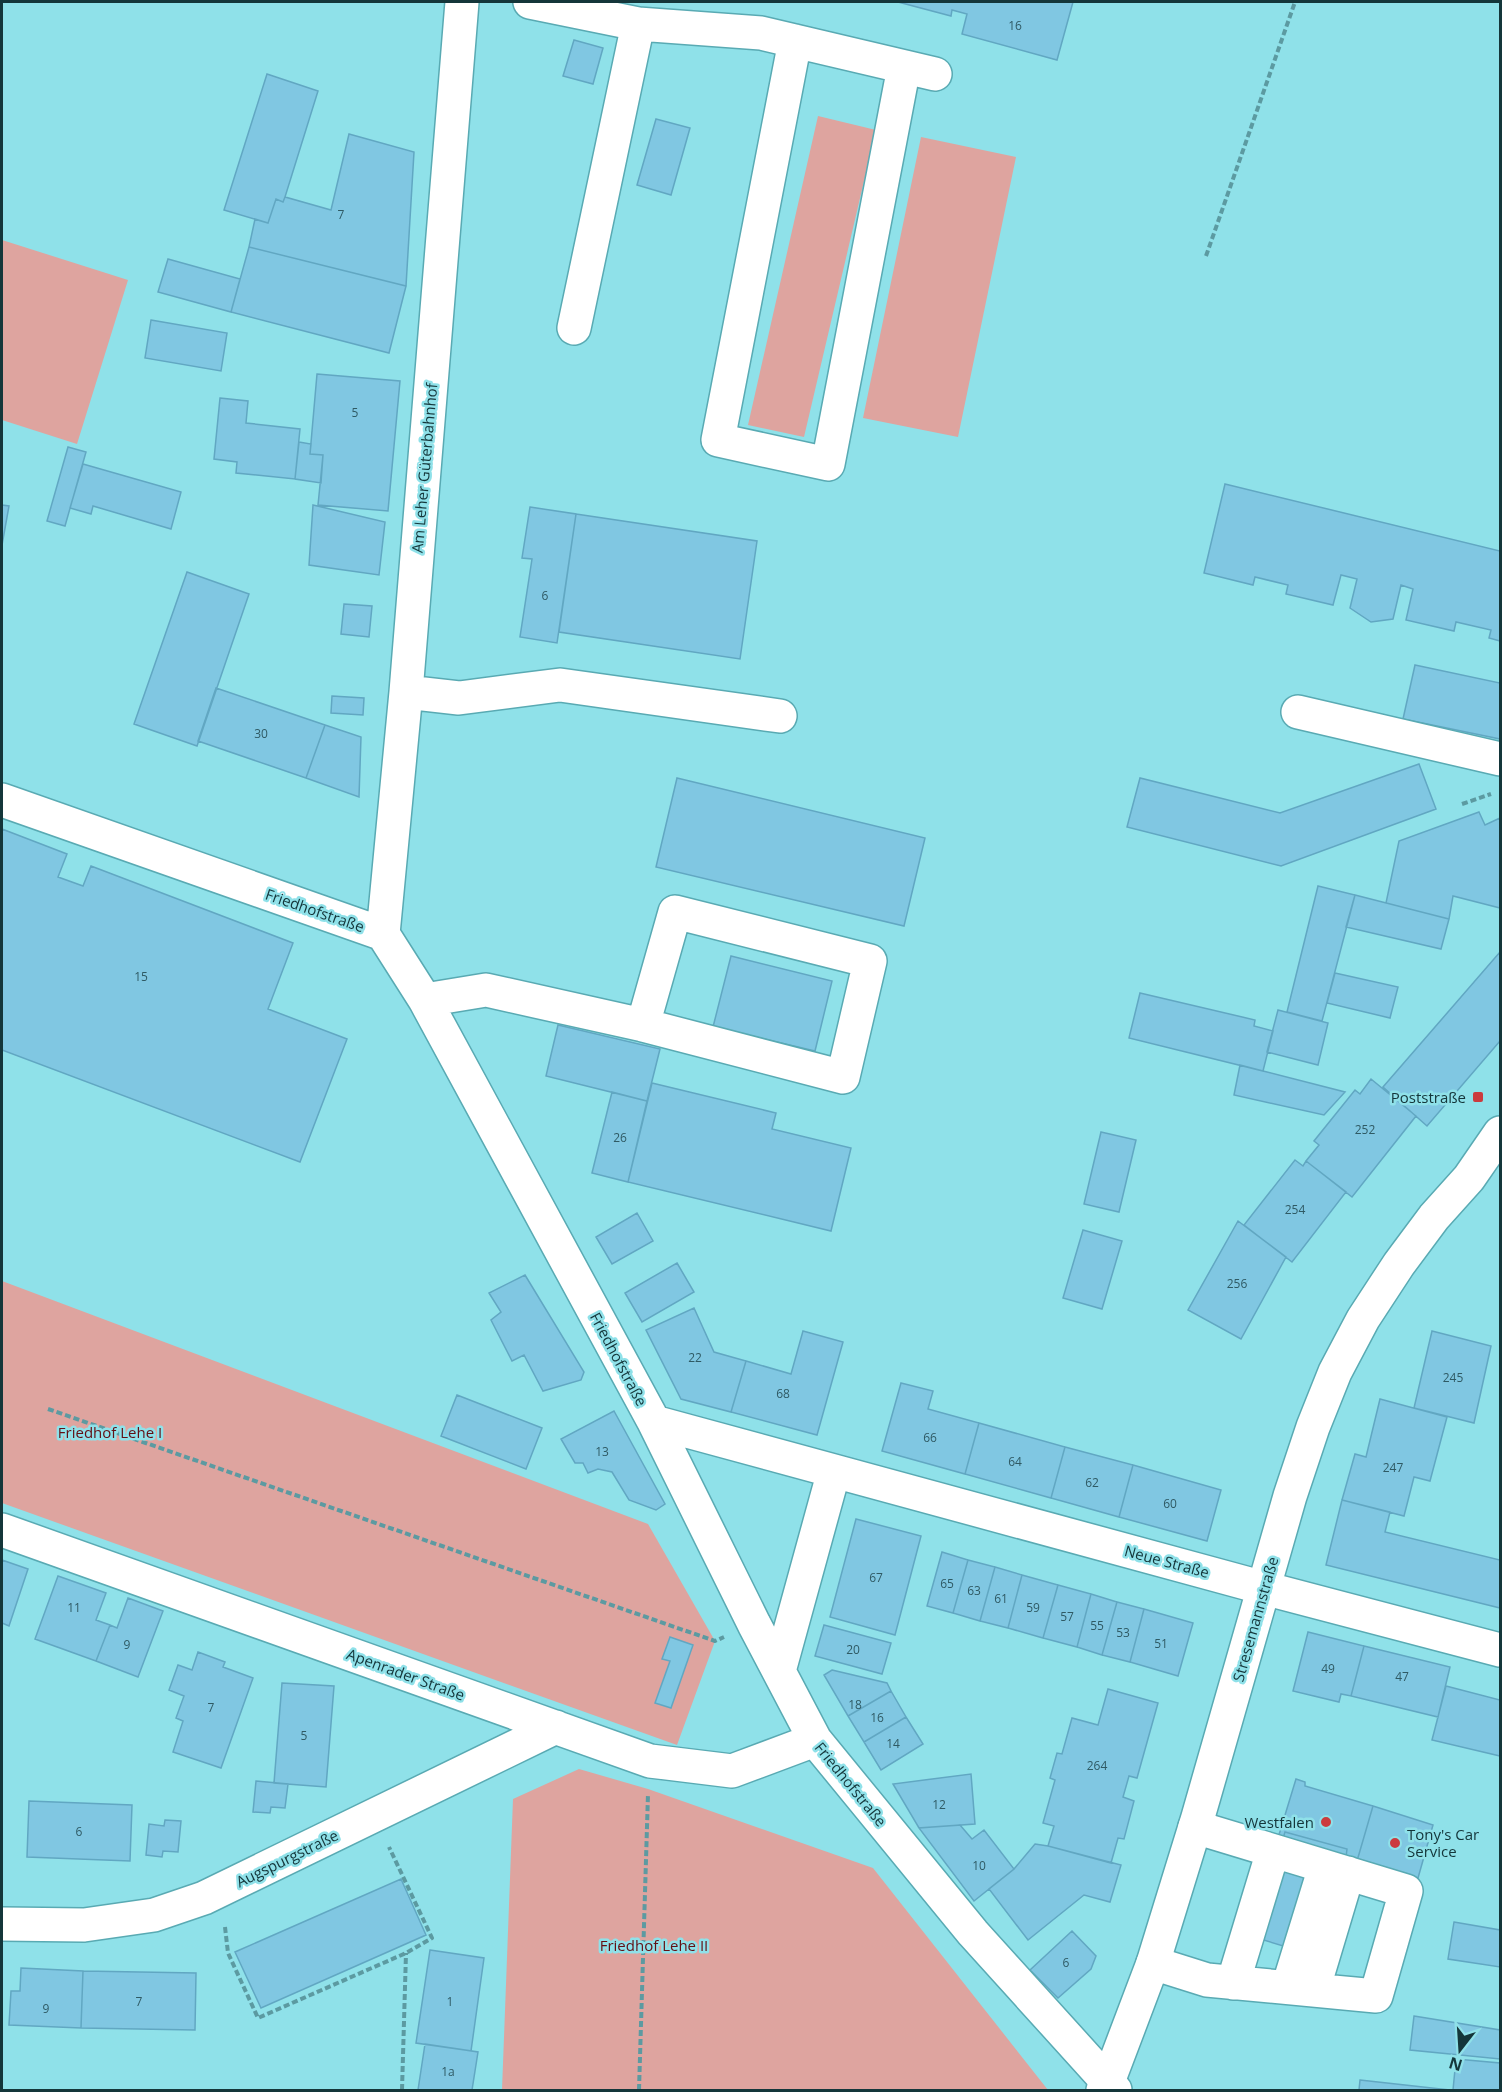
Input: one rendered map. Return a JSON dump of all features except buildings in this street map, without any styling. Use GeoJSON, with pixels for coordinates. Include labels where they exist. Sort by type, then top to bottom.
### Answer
{"type":"FeatureCollection","features":[{"type":"Feature","properties":{"kind":"street","name":"Am Leher Güterbahnhof"},"geometry":{"type":"LineString","coordinates":[[383,934],[406,692],[462,2]]}},
{"type":"Feature","properties":{"kind":"street"},"geometry":{"type":"LineString","coordinates":[[530,2],[638,24],[761,33],[935,74]]}},
{"type":"Feature","properties":{"kind":"street"},"geometry":{"type":"LineString","coordinates":[[574,328],[638,24]]}},
{"type":"Feature","properties":{"kind":"street"},"geometry":{"type":"LineString","coordinates":[[795,41],[718,440],[828,464],[904,67]]}},
{"type":"Feature","properties":{"kind":"street"},"geometry":{"type":"LineString","coordinates":[[406,692],[459,698],[560,685],[780,716]]}},
{"type":"Feature","properties":{"kind":"street"},"geometry":{"type":"LineString","coordinates":[[1298,712],[1500,759]]}},
{"type":"Feature","properties":{"kind":"street","name":"Friedhofstraße"},"geometry":{"type":"LineString","coordinates":[[2,800],[383,934],[425,1000],[654,1422],[754,1624],[815,1740],[973,1933],[1109,2088]]}},
{"type":"Feature","properties":{"kind":"street"},"geometry":{"type":"LineString","coordinates":[[425,1000],[486,990],[643,1025],[843,1077],[870,961],[675,912],[643,1025]]}},
{"type":"Feature","properties":{"kind":"street","name":"Stresemannstraße"},"geometry":{"type":"LineString","coordinates":[[1109,2088],[1153,1962],[1195,1827],[1313,1427],[1335,1372],[1363,1319],[1399,1264],[1434,1217],[1469,1178],[1500,1133]]}},
{"type":"Feature","properties":{"kind":"street","name":"Stresemannstraße"},"geometry":{"type":"LineString","coordinates":[[1469,1178],[1500,1165]]}},
{"type":"Feature","properties":{"kind":"street","name":"Neue Straße"},"geometry":{"type":"LineString","coordinates":[[654,1422],[1500,1650]]}},
{"type":"Feature","properties":{"kind":"street"},"geometry":{"type":"LineString","coordinates":[[779,1671],[834,1471]]}},
{"type":"Feature","properties":{"kind":"street","name":"Apenrader Straße"},"geometry":{"type":"LineString","coordinates":[[2,1530],[650,1761],[732,1771],[815,1740]]}},
{"type":"Feature","properties":{"kind":"street","name":"Augspurgstraße"},"geometry":{"type":"LineString","coordinates":[[2,1924],[84,1925],[154,1915],[204,1898],[556,1727]]}},
{"type":"Feature","properties":{"kind":"street"},"geometry":{"type":"LineString","coordinates":[[1153,1962],[1207,1980],[1376,1996],[1406,1891],[1195,1827]]}},
{"type":"Feature","properties":{"kind":"street"},"geometry":{"type":"LineString","coordinates":[[1244,1984],[1283,1854]]}},
{"type":"Feature","properties":{"kind":"street"},"geometry":{"type":"LineString","coordinates":[[1301,1988],[1336,1870]]}},
{"type":"Feature","properties":{"kind":"path"},"geometry":{"type":"LineString","coordinates":[[1206,256],[1295,2]]}},
{"type":"Feature","properties":{"kind":"path"},"geometry":{"type":"LineString","coordinates":[[1462,804],[1500,791]]}},
{"type":"Feature","properties":{"kind":"path"},"geometry":{"type":"LineString","coordinates":[[48,1409],[715,1641],[754,1624]]}},
{"type":"Feature","properties":{"kind":"path"},"geometry":{"type":"LineString","coordinates":[[639,2091],[650,1761]]}},
{"type":"Feature","properties":{"kind":"path"},"geometry":{"type":"LineString","coordinates":[[221,1890],[228,1953],[258,2018],[406,1953],[432,1938],[374,1815]]}},
{"type":"Feature","properties":{"kind":"path"},"geometry":{"type":"LineString","coordinates":[[402,2091],[406,1953]]}},
{"type":"Feature","properties":{"kind":"green space"},"geometry":{"type":"Polygon","coordinates":[[[818,116],[876,130],[804,437],[748,425],[818,116]]]}},
{"type":"Feature","properties":{"kind":"green space"},"geometry":{"type":"Polygon","coordinates":[[[921,137],[1016,157],[958,437],[863,418],[921,137]]]}},
{"type":"Feature","properties":{"kind":"green space"},"geometry":{"type":"Polygon","coordinates":[[[2,240],[128,280],[77,444],[2,420],[2,240]]]}},
{"type":"Feature","properties":{"kind":"green space","name":"Friedhof Lehe I"},"geometry":{"type":"Polygon","coordinates":[[[2,1281],[648,1524],[715,1641],[677,1745],[2,1503],[2,1281]]]}},
{"type":"Feature","properties":{"kind":"green space","name":"Friedhof Lehe II"},"geometry":{"type":"Polygon","coordinates":[[[579,1769],[648,1789],[873,1868],[1048,2090],[502,2090],[513,1799],[579,1769]]]}},
{"type":"Feature","properties":{"kind":"place","name":"Poststraße"},"geometry":{"type":"Point","coordinates":[1478,1097]}},
{"type":"Feature","properties":{"kind":"place","name":"Westfalen"},"geometry":{"type":"Point","coordinates":[1326,1822]}},
{"type":"Feature","properties":{"kind":"place","name":"Tony's Car Service"},"geometry":{"type":"Point","coordinates":[1395,1843]}}]}
